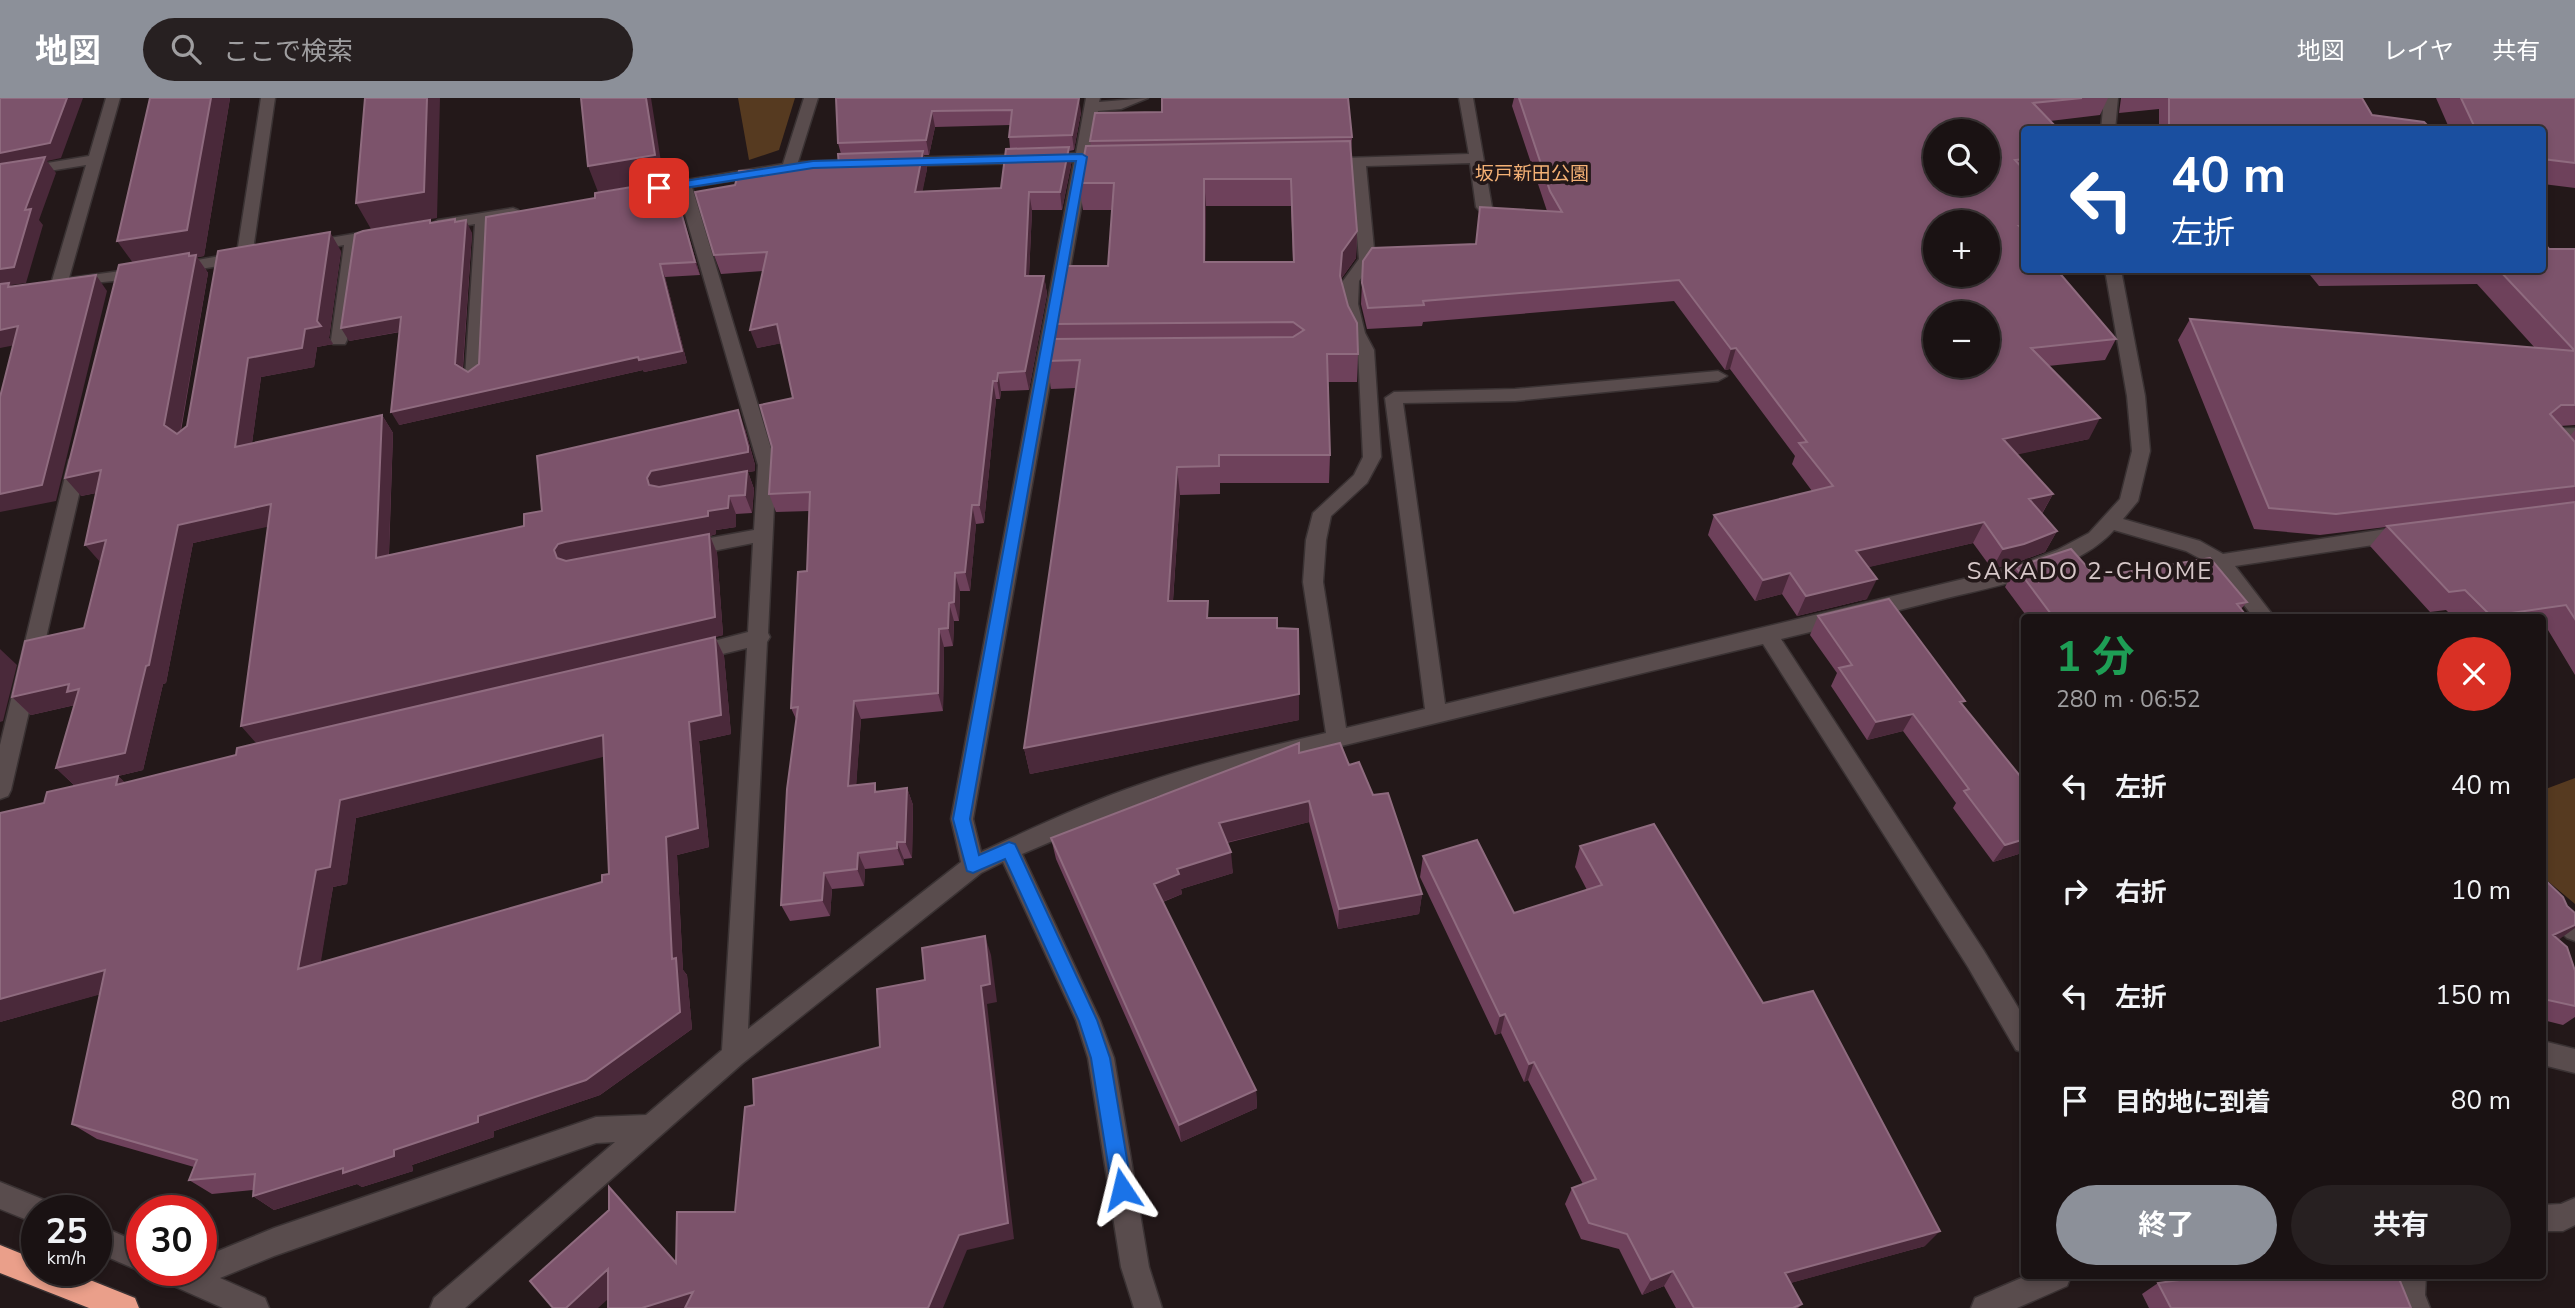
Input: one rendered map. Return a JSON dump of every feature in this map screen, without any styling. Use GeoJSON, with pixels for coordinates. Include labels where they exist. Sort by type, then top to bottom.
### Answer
{"type":"FeatureCollection","features":[{"type":"Feature","properties":{"kind":"highway"},"geometry":{"type":"LineString","coordinates":[[0,1259],[125,1308]]}},
{"type":"Feature","properties":{"kind":"street"},"geometry":{"type":"LineString","coordinates":[[113,98],[53,285],[119,284],[220,267],[251,256],[268,98]]}},
{"type":"Feature","properties":{"kind":"street"},"geometry":{"type":"LineString","coordinates":[[789,167],[811,98]]}},
{"type":"Feature","properties":{"kind":"street"},"geometry":{"type":"LineString","coordinates":[[973,866],[962,819],[1052,359],[1092,103],[1116,106],[1141,98]]}},
{"type":"Feature","properties":{"kind":"street"},"geometry":{"type":"LineString","coordinates":[[1466,98],[1484,207]]}},
{"type":"Feature","properties":{"kind":"street"},"geometry":{"type":"LineString","coordinates":[[2109,126],[2111,98]]}},
{"type":"Feature","properties":{"kind":"street"},"geometry":{"type":"LineString","coordinates":[[1331,162],[1477,158]]}},
{"type":"Feature","properties":{"kind":"street"},"geometry":{"type":"LineString","coordinates":[[0,175],[95,159]]}},
{"type":"Feature","properties":{"kind":"street"},"geometry":{"type":"LineString","coordinates":[[1338,737],[1313,582],[1315,540],[1322,513],[1362,479],[1372,457],[1366,350],[1357,333],[1350,304],[1351,281],[1367,259],[1358,162]]}},
{"type":"Feature","properties":{"kind":"street"},"geometry":{"type":"LineString","coordinates":[[617,195],[789,167],[1084,163]]}},
{"type":"Feature","properties":{"kind":"street"},"geometry":{"type":"LineString","coordinates":[[684,184],[767,465],[762,535],[760,638],[734,1055]]}},
{"type":"Feature","properties":{"kind":"street"},"geometry":{"type":"LineString","coordinates":[[418,228],[523,211]]}},
{"type":"Feature","properties":{"kind":"street"},"geometry":{"type":"LineString","coordinates":[[474,377],[483,218]]}},
{"type":"Feature","properties":{"kind":"street"},"geometry":{"type":"LineString","coordinates":[[285,250],[392,233]]}},
{"type":"Feature","properties":{"kind":"street"},"geometry":{"type":"LineString","coordinates":[[339,340],[353,239]]}},
{"type":"Feature","properties":{"kind":"street"},"geometry":{"type":"LineString","coordinates":[[444,1308],[734,1055],[973,866],[1009,849],[1149,790],[1234,763],[2018,573],[2064,555],[2096,538],[2129,501],[2141,451],[2136,396],[2114,273]]}},
{"type":"Feature","properties":{"kind":"street"},"geometry":{"type":"LineString","coordinates":[[1436,714],[1394,398],[1515,395],[1718,376]]}},
{"type":"Feature","properties":{"kind":"street"},"geometry":{"type":"LineString","coordinates":[[2575,434],[2543,435],[2575,470]]}},
{"type":"Feature","properties":{"kind":"street"},"geometry":{"type":"LineString","coordinates":[[0,790],[83,439]]}},
{"type":"Feature","properties":{"kind":"street"},"geometry":{"type":"LineString","coordinates":[[742,483],[766,478]]}},
{"type":"Feature","properties":{"kind":"street"},"geometry":{"type":"LineString","coordinates":[[2110,522],[2193,545],[2221,561],[2262,614]]}},
{"type":"Feature","properties":{"kind":"street"},"geometry":{"type":"LineString","coordinates":[[2221,561],[2427,530]]}},
{"type":"Feature","properties":{"kind":"street"},"geometry":{"type":"LineString","coordinates":[[669,552],[762,535]]}},
{"type":"Feature","properties":{"kind":"street"},"geometry":{"type":"LineString","coordinates":[[1768,635],[2021,1035]]}},
{"type":"Feature","properties":{"kind":"street"},"geometry":{"type":"LineString","coordinates":[[678,657],[760,638]]}},
{"type":"Feature","properties":{"kind":"street"},"geometry":{"type":"LineString","coordinates":[[1009,849],[1088,1020],[1101,1058],[1135,1267],[1148,1308]]}},
{"type":"Feature","properties":{"kind":"street"},"geometry":{"type":"LineString","coordinates":[[2546,904],[2575,931]]}},
{"type":"Feature","properties":{"kind":"street"},"geometry":{"type":"LineString","coordinates":[[2546,1055],[2575,1061]]}},
{"type":"Feature","properties":{"kind":"street"},"geometry":{"type":"LineString","coordinates":[[217,1261],[596,1130],[652,1127]]}},
{"type":"Feature","properties":{"kind":"street"},"geometry":{"type":"LineString","coordinates":[[0,1195],[21,1204]]}},
{"type":"Feature","properties":{"kind":"street"},"geometry":{"type":"LineString","coordinates":[[2546,1218],[2563,1217],[2575,1211]]}},
{"type":"Feature","properties":{"kind":"street"},"geometry":{"type":"LineString","coordinates":[[1985,1308],[2050,1279]]}},
{"type":"Feature","properties":{"kind":"street"},"geometry":{"type":"LineString","coordinates":[[2412,1279],[2411,1295],[2416,1308]]}},
{"type":"Feature","properties":{"kind":"street"},"geometry":{"type":"LineString","coordinates":[[205,1286],[255,1308]]}},
{"type":"Feature","properties":{"kind":"shaded area"},"geometry":{"type":"Polygon","coordinates":[[[738,98],[795,98],[779,150],[749,160],[738,98]]]}},
{"type":"Feature","properties":{"kind":"shaded area"},"geometry":{"type":"Polygon","coordinates":[[[2575,778],[2575,904],[2546,880],[2546,789],[2575,778]]]}},
{"type":"Feature","properties":{"kind":"building"},"geometry":{"type":"Polygon","coordinates":[[[0,98],[67,98],[50,143],[0,153],[0,98]]]}},
{"type":"Feature","properties":{"kind":"building"},"geometry":{"type":"Polygon","coordinates":[[[150,98],[211,98],[187,230],[117,241],[150,98]]]}},
{"type":"Feature","properties":{"kind":"building"},"geometry":{"type":"Polygon","coordinates":[[[365,98],[427,98],[424,192],[356,203],[365,98]]]}},
{"type":"Feature","properties":{"kind":"building"},"geometry":{"type":"Polygon","coordinates":[[[581,98],[646,98],[655,155],[588,166],[581,98]]]}},
{"type":"Feature","properties":{"kind":"building"},"geometry":{"type":"Polygon","coordinates":[[[836,98],[1079,98],[1072,135],[1009,137],[1012,110],[932,111],[926,140],[838,143],[836,98]]]}},
{"type":"Feature","properties":{"kind":"building"},"geometry":{"type":"Polygon","coordinates":[[[1162,98],[1348,98],[1352,137],[1090,141],[1095,113],[1162,112],[1162,98]]]}},
{"type":"Feature","properties":{"kind":"building"},"geometry":{"type":"Polygon","coordinates":[[[1519,98],[2082,98],[2033,103],[2055,126],[2021,126],[2021,159],[2015,160],[2021,167],[2021,273],[2060,273],[2116,339],[2031,348],[2100,418],[2003,439],[2053,494],[2029,499],[2057,531],[2003,549],[1984,522],[1856,551],[1877,579],[1806,596],[1790,573],[1763,580],[1714,515],[1833,486],[1799,443],[1807,442],[1736,348],[1731,349],[1679,280],[1368,308],[1362,283],[1363,261],[1372,248],[1476,244],[1480,207],[1562,212],[1550,191],[1519,98]]]}},
{"type":"Feature","properties":{"kind":"building"},"geometry":{"type":"Polygon","coordinates":[[[2169,98],[2362,98],[2372,115],[2424,122],[2428,126],[2169,126],[2169,98]]]}},
{"type":"Feature","properties":{"kind":"building"},"geometry":{"type":"Polygon","coordinates":[[[2461,98],[2575,98],[2575,163],[2546,159],[2546,126],[2474,126],[2461,98]]]}},
{"type":"Feature","properties":{"kind":"building"},"geometry":{"type":"Polygon","coordinates":[[[1350,141],[1357,231],[1342,252],[1340,276],[1348,306],[1357,323],[1358,354],[1327,354],[1330,455],[1219,455],[1219,466],[1177,467],[1168,601],[1208,601],[1207,618],[1277,618],[1277,628],[1298,629],[1299,694],[1024,748],[1080,360],[1047,361],[1051,339],[1293,337],[1304,330],[1293,322],[1054,324],[1064,266],[1108,266],[1114,183],[1079,183],[1086,146],[1350,141]],[[1204,179],[1204,262],[1294,262],[1291,179],[1204,179]]]}},
{"type":"Feature","properties":{"kind":"building"},"geometry":{"type":"Polygon","coordinates":[[[1069,147],[1060,192],[1029,192],[1025,276],[1044,276],[1025,371],[998,373],[997,381],[993,381],[979,505],[972,505],[965,572],[955,573],[954,602],[949,603],[948,628],[939,629],[938,693],[854,701],[848,786],[875,783],[875,792],[907,788],[905,842],[897,842],[897,848],[858,853],[857,869],[824,873],[822,900],[781,905],[787,789],[798,707],[791,708],[798,572],[807,571],[810,492],[769,494],[772,447],[760,405],[793,398],[777,324],[750,330],[767,252],[714,255],[695,192],[735,185],[739,171],[839,166],[838,154],[923,151],[915,192],[1001,188],[1006,149],[1069,147]]]}},
{"type":"Feature","properties":{"kind":"building"},"geometry":{"type":"Polygon","coordinates":[[[45,157],[25,210],[31,209],[14,267],[0,269],[0,164],[45,157]]]}},
{"type":"Feature","properties":{"kind":"building"},"geometry":{"type":"Polygon","coordinates":[[[662,182],[663,188],[667,187],[670,203],[678,201],[695,262],[660,264],[682,351],[639,360],[638,357],[391,412],[401,317],[341,328],[355,234],[430,220],[430,223],[466,220],[455,364],[468,372],[479,364],[486,217],[595,198],[595,193],[662,182]]]}},
{"type":"Feature","properties":{"kind":"building"},"geometry":{"type":"Polygon","coordinates":[[[330,232],[317,321],[321,326],[305,329],[302,348],[248,358],[235,447],[382,415],[376,558],[524,526],[524,514],[542,511],[537,456],[738,410],[748,452],[651,471],[647,478],[649,485],[659,487],[747,471],[745,495],[729,496],[728,508],[708,511],[708,516],[565,542],[558,544],[554,550],[557,558],[566,561],[709,534],[715,617],[241,726],[271,504],[178,525],[149,665],[146,666],[125,753],[56,768],[79,689],[67,692],[69,684],[12,697],[25,641],[84,628],[106,540],[85,545],[101,470],[65,478],[119,265],[189,253],[189,256],[196,255],[164,425],[177,434],[187,426],[218,251],[330,232]]]}},
{"type":"Feature","properties":{"kind":"building"},"geometry":{"type":"Polygon","coordinates":[[[2546,246],[2549,249],[2575,249],[2575,351],[2502,273],[2546,273],[2546,246]]]}},
{"type":"Feature","properties":{"kind":"building"},"geometry":{"type":"Polygon","coordinates":[[[96,275],[42,485],[0,494],[0,397],[18,326],[0,330],[0,284],[9,283],[8,287],[96,275]]]}},
{"type":"Feature","properties":{"kind":"building"},"geometry":{"type":"Polygon","coordinates":[[[2190,319],[2575,351],[2575,405],[2561,405],[2550,414],[2575,442],[2575,486],[2336,514],[2269,508],[2190,319]]]}},
{"type":"Feature","properties":{"kind":"building"},"geometry":{"type":"Polygon","coordinates":[[[2575,502],[2575,619],[2566,605],[2489,614],[2465,590],[2449,592],[2387,526],[2575,502]]]}},
{"type":"Feature","properties":{"kind":"building"},"geometry":{"type":"Polygon","coordinates":[[[2071,549],[2096,577],[2210,558],[2247,602],[2237,604],[2245,614],[2051,614],[2016,567],[2071,549]]]}},
{"type":"Feature","properties":{"kind":"building"},"geometry":{"type":"Polygon","coordinates":[[[1889,599],[1965,701],[1960,702],[2021,777],[2021,840],[2005,845],[1964,791],[1969,789],[1913,714],[1876,722],[1839,668],[1852,665],[1818,616],[1889,599]]]}},
{"type":"Feature","properties":{"kind":"building"},"geometry":{"type":"Polygon","coordinates":[[[715,637],[721,715],[689,722],[698,828],[666,837],[672,959],[676,958],[680,1012],[586,1080],[478,1116],[478,1122],[394,1150],[394,1156],[343,1173],[343,1168],[253,1196],[255,1174],[189,1180],[197,1160],[72,1124],[105,970],[0,999],[0,813],[44,803],[47,792],[118,776],[116,785],[236,755],[237,748],[715,637]],[[603,735],[340,800],[330,867],[316,870],[298,969],[602,882],[602,875],[609,874],[603,735]]]}},
{"type":"Feature","properties":{"kind":"building"},"geometry":{"type":"Polygon","coordinates":[[[1299,743],[1299,753],[1340,743],[1349,765],[1359,762],[1373,795],[1388,793],[1422,894],[1339,909],[1309,801],[1219,823],[1231,852],[1177,869],[1179,874],[1154,884],[1256,1090],[1179,1125],[1051,838],[1299,743]]]}},
{"type":"Feature","properties":{"kind":"building"},"geometry":{"type":"Polygon","coordinates":[[[1654,824],[1763,1003],[1813,991],[1940,1231],[1785,1273],[1802,1304],[1793,1308],[1694,1308],[1673,1271],[1651,1280],[1627,1234],[1589,1223],[1572,1188],[1596,1179],[1534,1062],[1529,1064],[1505,1014],[1500,1016],[1423,856],[1477,840],[1514,913],[1602,885],[1580,846],[1654,824]]]}},
{"type":"Feature","properties":{"kind":"building"},"geometry":{"type":"Polygon","coordinates":[[[2546,881],[2575,913],[2575,925],[2553,935],[2567,947],[2575,971],[2575,1006],[2546,1000],[2546,881]]]}},
{"type":"Feature","properties":{"kind":"building"},"geometry":{"type":"Polygon","coordinates":[[[985,936],[990,984],[981,986],[1008,1223],[959,1235],[928,1308],[685,1308],[693,1292],[642,1308],[608,1308],[608,1269],[566,1308],[553,1308],[530,1281],[609,1210],[609,1187],[676,1263],[677,1212],[735,1212],[745,1107],[754,1105],[753,1079],[880,1047],[877,989],[925,980],[922,948],[985,936]]]}},
{"type":"Feature","properties":{"kind":"building"},"geometry":{"type":"Polygon","coordinates":[[[2187,1279],[2399,1279],[2411,1308],[2171,1308],[2158,1283],[2187,1279]]]}},
{"type":"Feature","properties":{"kind":"district","name":"SAKADO 2-CHOME"},"geometry":{"type":"Point","coordinates":[2090,571]}},
{"type":"Feature","properties":{"kind":"route"},"geometry":{"type":"LineString","coordinates":[[659,188],[813,165],[1082,157],[962,819],[973,866],[1009,849],[1088,1020],[1101,1058],[1122,1189]]}},
{"type":"Feature","properties":{"kind":"park label","name":"坂戸新田公園"},"geometry":{"type":"Point","coordinates":[1532,173]}}]}
